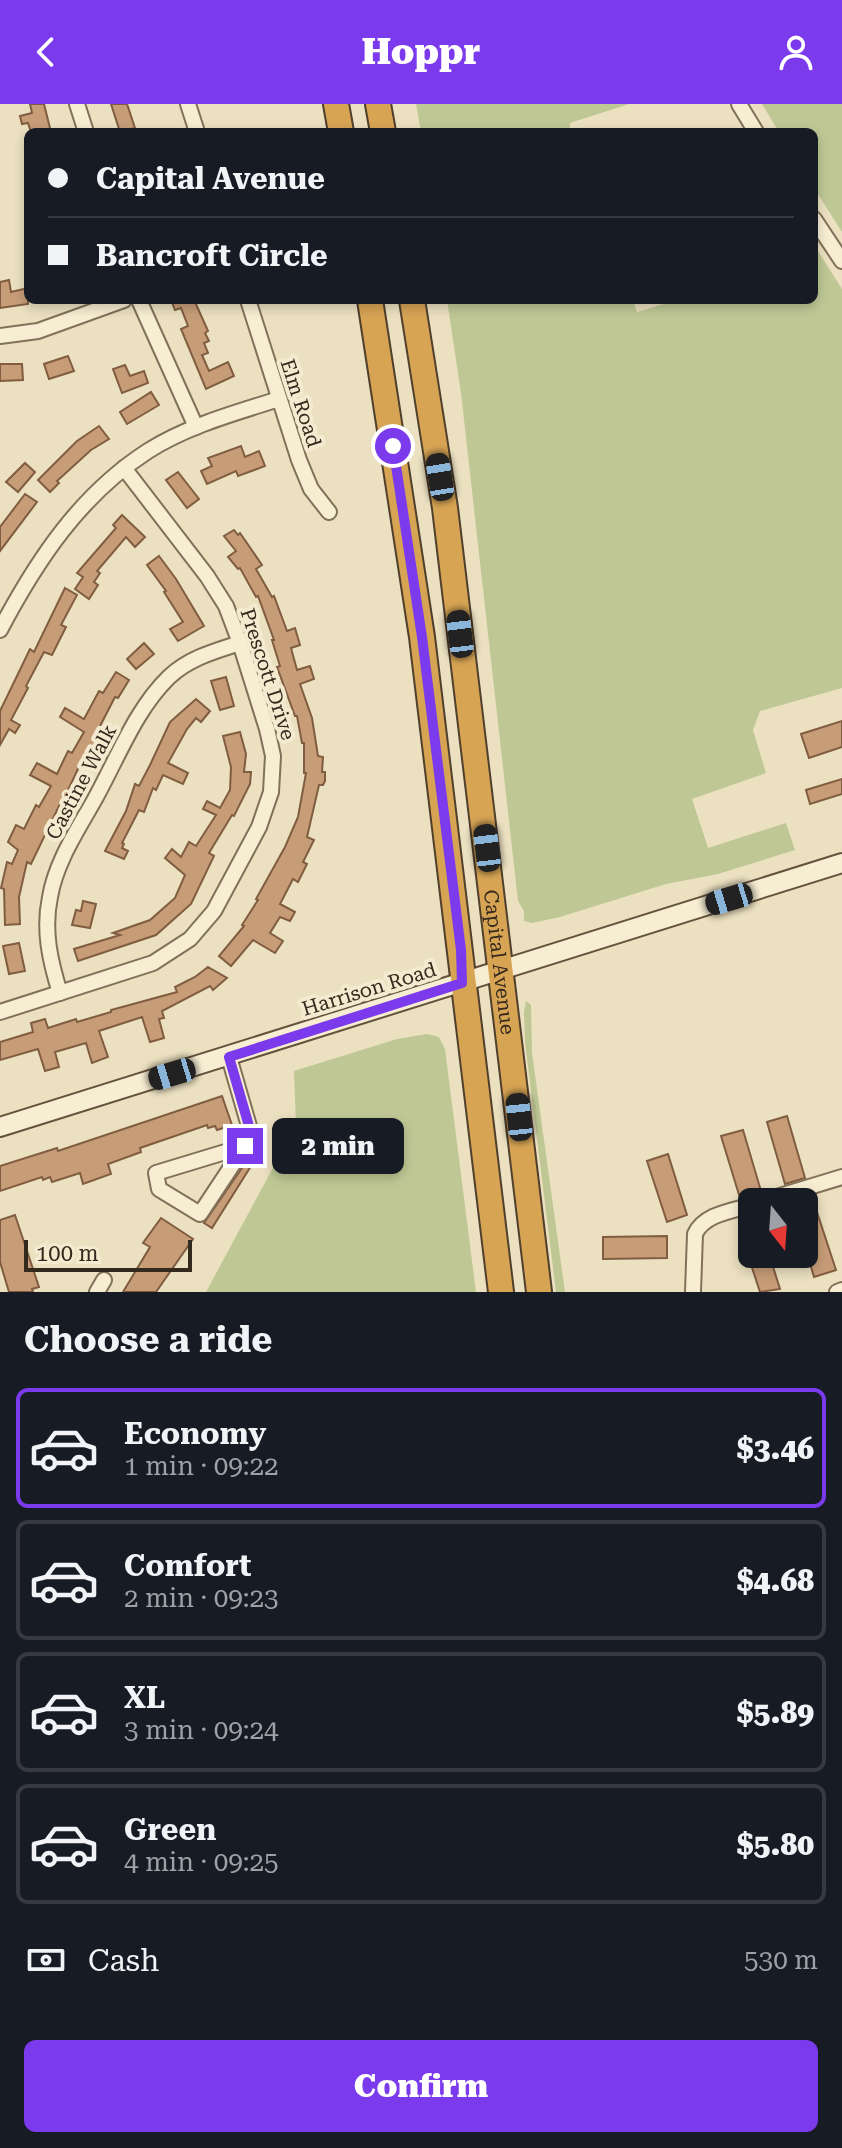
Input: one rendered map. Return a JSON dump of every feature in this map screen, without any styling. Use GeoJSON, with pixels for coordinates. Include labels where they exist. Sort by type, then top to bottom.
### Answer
{"type":"FeatureCollection","features":[{"type":"Feature","properties":{"kind":"highway"},"geometry":{"type":"LineString","coordinates":[[336,104],[340,128]]}},
{"type":"Feature","properties":{"kind":"highway"},"geometry":{"type":"LineString","coordinates":[[378,104],[382,128]]}},
{"type":"Feature","properties":{"kind":"highway","name":"Capital Avenue"},"geometry":{"type":"LineString","coordinates":[[371,304],[422,637],[501,1292]]}},
{"type":"Feature","properties":{"kind":"highway","name":"Capital Avenue"},"geometry":{"type":"LineString","coordinates":[[413,304],[445,508],[539,1292]]}},
{"type":"Feature","properties":{"kind":"street"},"geometry":{"type":"LineString","coordinates":[[77,104],[85,128]]}},
{"type":"Feature","properties":{"kind":"street"},"geometry":{"type":"LineString","coordinates":[[188,104],[196,128]]}},
{"type":"Feature","properties":{"kind":"street"},"geometry":{"type":"LineString","coordinates":[[739,104],[754,128]]}},
{"type":"Feature","properties":{"kind":"street"},"geometry":{"type":"LineString","coordinates":[[818,225],[842,261]]}},
{"type":"Feature","properties":{"kind":"street"},"geometry":{"type":"LineString","coordinates":[[0,336],[38,331],[113,304]]}},
{"type":"Feature","properties":{"kind":"street"},"geometry":{"type":"LineString","coordinates":[[141,304],[196,427]]}},
{"type":"Feature","properties":{"kind":"street","name":"Elm Road"},"geometry":{"type":"LineString","coordinates":[[249,304],[299,460],[311,489],[329,512]]}},
{"type":"Feature","properties":{"kind":"street"},"geometry":{"type":"LineString","coordinates":[[0,630],[60,530],[124,468],[148,451],[196,427],[279,399]]}},
{"type":"Feature","properties":{"kind":"street","name":"Prescott Drive"},"geometry":{"type":"LineString","coordinates":[[0,1012],[153,963],[175,951],[197,932],[214,911],[246,853],[271,792],[273,756],[226,606],[207,576],[124,468]]}},
{"type":"Feature","properties":{"kind":"street","name":"Castine Walk"},"geometry":{"type":"LineString","coordinates":[[60,993],[50,959],[47,930],[50,897],[61,862],[137,720],[159,688],[185,664],[240,643]]}},
{"type":"Feature","properties":{"kind":"street","name":"Harrison Road"},"geometry":{"type":"LineString","coordinates":[[0,1127],[842,863]]}},
{"type":"Feature","properties":{"kind":"street"},"geometry":{"type":"LineString","coordinates":[[229,1057],[251,1133],[245,1146],[200,1214],[159,1189],[156,1173],[245,1146]]}},
{"type":"Feature","properties":{"kind":"street"},"geometry":{"type":"LineString","coordinates":[[806,1188],[842,1177]]}},
{"type":"Feature","properties":{"kind":"street"},"geometry":{"type":"LineString","coordinates":[[693,1292],[695,1234],[698,1228],[709,1219],[738,1210]]}},
{"type":"Feature","properties":{"kind":"green space"},"geometry":{"type":"Polygon","coordinates":[[[416,104],[629,104],[570,123],[570,128],[420,128],[416,104]]]}},
{"type":"Feature","properties":{"kind":"green space"},"geometry":{"type":"Polygon","coordinates":[[[762,104],[842,104],[842,232],[818,194],[818,128],[777,128],[762,104]]]}},
{"type":"Feature","properties":{"kind":"green space"},"geometry":{"type":"Polygon","coordinates":[[[818,251],[842,289],[842,688],[760,711],[753,730],[766,773],[692,799],[708,848],[786,823],[795,850],[718,874],[666,884],[532,923],[524,921],[524,911],[518,901],[461,393],[448,304],[634,304],[637,312],[664,304],[818,304],[818,251]]]}},
{"type":"Feature","properties":{"kind":"green space"},"geometry":{"type":"Polygon","coordinates":[[[526,1001],[531,1005],[532,1053],[565,1292],[556,1292],[525,1042],[526,1001]]]}},
{"type":"Feature","properties":{"kind":"green space"},"geometry":{"type":"Polygon","coordinates":[[[427,1034],[439,1037],[445,1049],[476,1292],[206,1292],[296,1125],[294,1071],[397,1039],[427,1034]]]}},
{"type":"Feature","properties":{"kind":"building"},"geometry":{"type":"Polygon","coordinates":[[[30,104],[44,104],[50,128],[30,128],[28,123],[22,124],[20,116],[32,113],[30,104]]]}},
{"type":"Feature","properties":{"kind":"building"},"geometry":{"type":"Polygon","coordinates":[[[111,104],[127,104],[135,128],[119,128],[111,104]]]}},
{"type":"Feature","properties":{"kind":"building"},"geometry":{"type":"Polygon","coordinates":[[[9,280],[11,292],[24,289],[24,304],[28,304],[0,308],[0,282],[9,280]]]}},
{"type":"Feature","properties":{"kind":"building"},"geometry":{"type":"Polygon","coordinates":[[[173,304],[196,304],[208,331],[205,333],[209,341],[204,343],[208,353],[202,355],[209,371],[228,362],[234,376],[206,389],[181,329],[188,326],[181,308],[175,310],[173,304]]]}},
{"type":"Feature","properties":{"kind":"building"},"geometry":{"type":"Polygon","coordinates":[[[68,356],[74,371],[49,379],[44,364],[68,356]]]}},
{"type":"Feature","properties":{"kind":"building"},"geometry":{"type":"Polygon","coordinates":[[[0,364],[22,364],[23,380],[0,381],[0,364]]]}},
{"type":"Feature","properties":{"kind":"building"},"geometry":{"type":"Polygon","coordinates":[[[125,365],[130,376],[144,371],[148,383],[122,393],[113,369],[125,365]]]}},
{"type":"Feature","properties":{"kind":"building"},"geometry":{"type":"Polygon","coordinates":[[[151,392],[159,405],[127,424],[120,412],[151,392]]]}},
{"type":"Feature","properties":{"kind":"building"},"geometry":{"type":"Polygon","coordinates":[[[99,426],[109,439],[91,450],[57,481],[59,483],[50,492],[38,480],[77,441],[99,426]]]}},
{"type":"Feature","properties":{"kind":"building"},"geometry":{"type":"Polygon","coordinates":[[[241,446],[245,457],[259,451],[265,466],[238,476],[236,471],[207,484],[201,471],[212,466],[208,458],[241,446]]]}},
{"type":"Feature","properties":{"kind":"building"},"geometry":{"type":"Polygon","coordinates":[[[25,463],[35,472],[18,492],[6,482],[25,463]]]}},
{"type":"Feature","properties":{"kind":"building"},"geometry":{"type":"Polygon","coordinates":[[[178,472],[199,499],[187,508],[166,480],[178,472]]]}},
{"type":"Feature","properties":{"kind":"building"},"geometry":{"type":"Polygon","coordinates":[[[25,494],[37,502],[0,551],[0,527],[25,494]]]}},
{"type":"Feature","properties":{"kind":"building"},"geometry":{"type":"Polygon","coordinates":[[[122,515],[145,537],[135,547],[126,537],[97,571],[100,573],[94,582],[98,585],[89,599],[75,589],[83,577],[77,573],[116,528],[113,525],[122,515]]]}},
{"type":"Feature","properties":{"kind":"building"},"geometry":{"type":"Polygon","coordinates":[[[234,530],[238,535],[240,533],[262,565],[256,569],[274,596],[287,631],[295,628],[300,645],[291,648],[297,670],[310,666],[314,679],[300,684],[312,718],[318,756],[323,757],[325,781],[319,785],[307,837],[314,840],[303,862],[307,864],[298,882],[293,879],[280,904],[295,912],[290,921],[280,917],[270,933],[283,941],[275,953],[253,940],[231,966],[219,956],[244,926],[285,847],[298,817],[306,773],[304,743],[297,716],[277,667],[280,666],[274,640],[258,596],[240,568],[228,557],[236,551],[224,536],[234,530]]]}},
{"type":"Feature","properties":{"kind":"building"},"geometry":{"type":"Polygon","coordinates":[[[159,556],[204,626],[178,641],[170,629],[183,622],[147,565],[159,556]]]}},
{"type":"Feature","properties":{"kind":"building"},"geometry":{"type":"Polygon","coordinates":[[[65,588],[77,595],[61,625],[66,627],[52,655],[44,652],[26,686],[28,688],[11,720],[20,725],[15,733],[9,729],[0,745],[0,711],[30,649],[34,652],[65,588]]]}},
{"type":"Feature","properties":{"kind":"building"},"geometry":{"type":"Polygon","coordinates":[[[144,643],[154,654],[136,669],[127,659],[144,643]]]}},
{"type":"Feature","properties":{"kind":"building"},"geometry":{"type":"Polygon","coordinates":[[[116,672],[129,680],[118,698],[115,697],[97,732],[100,733],[88,754],[86,752],[70,791],[59,806],[31,864],[27,862],[19,897],[20,924],[5,925],[4,889],[1,888],[7,862],[12,864],[18,850],[8,842],[16,825],[24,829],[36,805],[39,807],[51,786],[30,775],[37,763],[57,774],[68,751],[72,753],[84,732],[60,717],[65,708],[84,719],[99,691],[103,693],[116,672]]]}},
{"type":"Feature","properties":{"kind":"building"},"geometry":{"type":"Polygon","coordinates":[[[226,677],[234,706],[220,710],[211,681],[226,677]]]}},
{"type":"Feature","properties":{"kind":"building"},"geometry":{"type":"Polygon","coordinates":[[[196,699],[210,711],[201,722],[196,718],[187,729],[168,763],[188,773],[183,784],[163,775],[156,790],[153,788],[144,812],[139,810],[122,843],[122,848],[128,851],[124,859],[105,851],[126,811],[135,784],[139,786],[170,722],[196,699]]]}},
{"type":"Feature","properties":{"kind":"building"},"geometry":{"type":"Polygon","coordinates":[[[842,721],[842,747],[809,758],[801,734],[842,721]]]}},
{"type":"Feature","properties":{"kind":"building"},"geometry":{"type":"Polygon","coordinates":[[[240,732],[246,754],[244,772],[251,772],[250,784],[234,816],[209,853],[214,856],[191,904],[156,935],[78,961],[74,949],[120,935],[113,933],[150,920],[175,898],[185,875],[165,858],[172,849],[181,857],[189,842],[196,846],[216,815],[203,809],[207,801],[220,808],[230,790],[231,767],[223,736],[240,732]]]}},
{"type":"Feature","properties":{"kind":"building"},"geometry":{"type":"Polygon","coordinates":[[[842,779],[842,794],[810,804],[806,790],[842,779]]]}},
{"type":"Feature","properties":{"kind":"building"},"geometry":{"type":"Polygon","coordinates":[[[83,901],[96,904],[90,928],[72,925],[76,910],[81,911],[83,901]]]}},
{"type":"Feature","properties":{"kind":"building"},"geometry":{"type":"Polygon","coordinates":[[[19,943],[25,971],[9,974],[3,946],[19,943]]]}},
{"type":"Feature","properties":{"kind":"building"},"geometry":{"type":"Polygon","coordinates":[[[208,967],[227,978],[213,990],[210,986],[162,1011],[164,1018],[159,1019],[164,1038],[150,1042],[142,1017],[99,1031],[108,1057],[92,1063],[86,1043],[55,1052],[59,1067],[45,1071],[38,1049],[0,1060],[0,1042],[33,1032],[31,1023],[45,1019],[48,1028],[76,1019],[77,1022],[177,992],[175,987],[208,967]]]}},
{"type":"Feature","properties":{"kind":"building"},"geometry":{"type":"Polygon","coordinates":[[[222,1096],[232,1125],[217,1130],[215,1126],[208,1128],[207,1125],[140,1148],[141,1152],[108,1164],[111,1174],[83,1184],[80,1173],[52,1182],[50,1177],[43,1180],[42,1177],[0,1191],[0,1166],[57,1148],[58,1151],[222,1096]]]}},
{"type":"Feature","properties":{"kind":"building"},"geometry":{"type":"Polygon","coordinates":[[[787,1116],[805,1178],[785,1184],[767,1122],[787,1116]]]}},
{"type":"Feature","properties":{"kind":"building"},"geometry":{"type":"Polygon","coordinates":[[[743,1130],[760,1188],[738,1188],[738,1191],[721,1136],[743,1130]]]}},
{"type":"Feature","properties":{"kind":"building"},"geometry":{"type":"Polygon","coordinates":[[[253,1152],[258,1155],[212,1228],[204,1223],[253,1152]]]}},
{"type":"Feature","properties":{"kind":"building"},"geometry":{"type":"Polygon","coordinates":[[[668,1154],[687,1215],[667,1222],[647,1161],[668,1154]]]}},
{"type":"Feature","properties":{"kind":"building"},"geometry":{"type":"Polygon","coordinates":[[[15,1215],[39,1287],[32,1289],[33,1292],[9,1292],[0,1262],[0,1220],[15,1215]]]}},
{"type":"Feature","properties":{"kind":"building"},"geometry":{"type":"Polygon","coordinates":[[[818,1215],[836,1270],[814,1277],[811,1268],[818,1268],[818,1215]]]}},
{"type":"Feature","properties":{"kind":"building"},"geometry":{"type":"Polygon","coordinates":[[[161,1218],[193,1239],[156,1292],[123,1292],[150,1247],[143,1243],[161,1218]]]}},
{"type":"Feature","properties":{"kind":"building"},"geometry":{"type":"Polygon","coordinates":[[[667,1236],[667,1258],[603,1259],[603,1237],[667,1236]]]}},
{"type":"Feature","properties":{"kind":"building"},"geometry":{"type":"Polygon","coordinates":[[[752,1268],[773,1268],[780,1289],[760,1292],[752,1268]]]}},
{"type":"Feature","properties":{"kind":"route"},"geometry":{"type":"LineString","coordinates":[[245,1146],[251,1133],[229,1057],[462,983],[461,950],[422,637],[393,446]]}}]}
